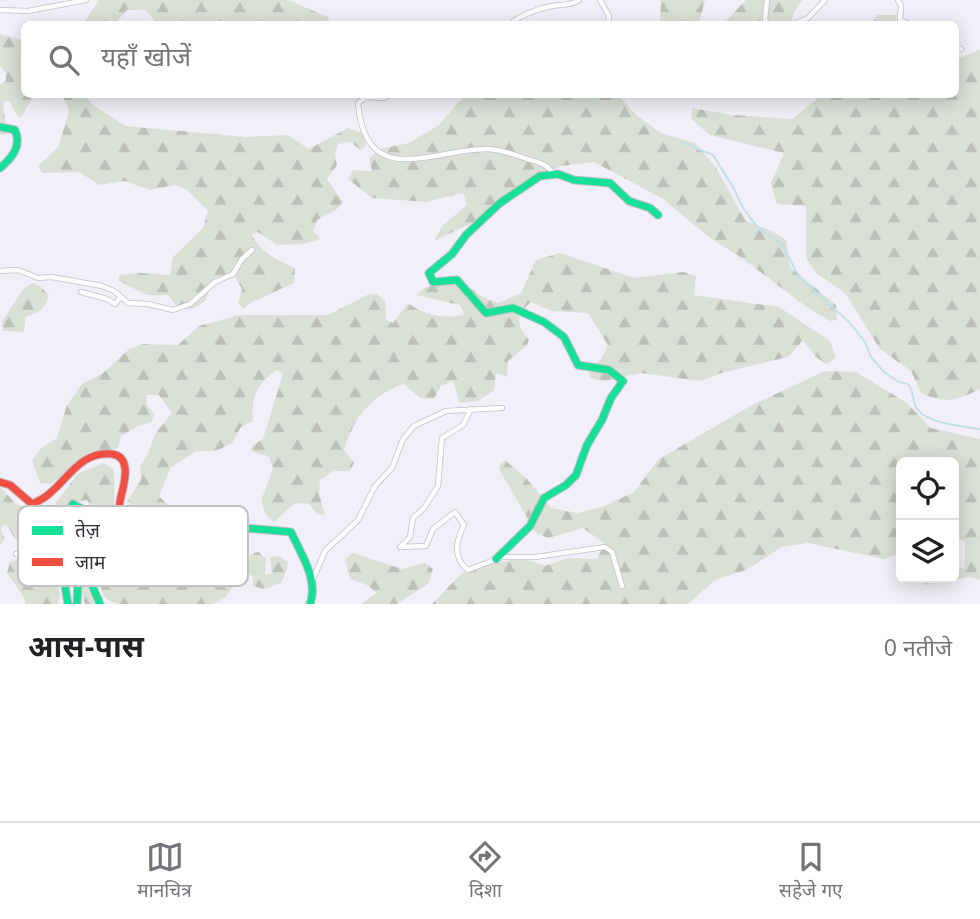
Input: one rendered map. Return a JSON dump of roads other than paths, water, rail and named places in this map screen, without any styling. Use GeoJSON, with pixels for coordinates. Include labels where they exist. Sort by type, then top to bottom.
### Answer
{"type":"FeatureCollection","features":[{"type":"Feature","properties":{"kind":"main road"},"geometry":{"type":"LineString","coordinates":[[0,127],[15,130],[19,143],[9,160],[0,168]]}},
{"type":"Feature","properties":{"kind":"main road"},"geometry":{"type":"LineString","coordinates":[[496,559],[530,526],[544,498],[566,485],[576,475],[587,445],[611,398],[623,381],[620,376],[598,366],[578,365],[569,344],[548,324],[513,308],[482,311],[472,295],[457,281],[432,282],[429,273],[452,254],[466,235],[506,198],[535,178],[554,175],[574,180],[610,183],[629,201],[650,208],[658,215]]}},
{"type":"Feature","properties":{"kind":"main road"},"geometry":{"type":"LineString","coordinates":[[0,482],[11,484],[32,504],[46,497],[81,461],[107,454],[117,455],[125,466],[119,506]]}},
{"type":"Feature","properties":{"kind":"main road"},"geometry":{"type":"LineString","coordinates":[[248,528],[291,532],[312,580],[314,593],[310,604]]}},
{"type":"Feature","properties":{"kind":"main road"},"geometry":{"type":"LineString","coordinates":[[65,586],[68,604]]}},
{"type":"Feature","properties":{"kind":"main road"},"geometry":{"type":"LineString","coordinates":[[77,586],[78,604]]}},
{"type":"Feature","properties":{"kind":"main road"},"geometry":{"type":"LineString","coordinates":[[91,586],[100,604]]}},
{"type":"Feature","properties":{"kind":"street"},"geometry":{"type":"LineString","coordinates":[[0,10],[28,11],[86,0]]}},
{"type":"Feature","properties":{"kind":"street"},"geometry":{"type":"LineString","coordinates":[[516,21],[532,12],[572,4],[579,0]]}},
{"type":"Feature","properties":{"kind":"street"},"geometry":{"type":"LineString","coordinates":[[600,0],[609,16],[608,21]]}},
{"type":"Feature","properties":{"kind":"street"},"geometry":{"type":"LineString","coordinates":[[766,21],[768,0]]}},
{"type":"Feature","properties":{"kind":"street"},"geometry":{"type":"LineString","coordinates":[[801,21],[808,18],[825,0]]}},
{"type":"Feature","properties":{"kind":"street"},"geometry":{"type":"LineString","coordinates":[[898,0],[901,6],[900,20],[903,21]]}},
{"type":"Feature","properties":{"kind":"street"},"geometry":{"type":"LineString","coordinates":[[365,98],[358,103],[364,135],[377,149],[396,159],[415,160],[488,149],[547,166],[554,175]]}},
{"type":"Feature","properties":{"kind":"street"},"geometry":{"type":"LineString","coordinates":[[0,271],[18,270],[38,278],[52,276],[102,286],[114,291],[128,303],[167,309],[183,308],[198,299],[215,282],[233,274],[251,250]]}},
{"type":"Feature","properties":{"kind":"street"},"geometry":{"type":"LineString","coordinates":[[81,292],[115,304],[120,298]]}},
{"type":"Feature","properties":{"kind":"street"},"geometry":{"type":"LineString","coordinates":[[312,580],[325,551],[358,520],[375,486],[392,468],[409,430],[439,413],[502,408]]}},
{"type":"Feature","properties":{"kind":"street"},"geometry":{"type":"LineString","coordinates":[[471,409],[463,425],[440,441],[438,486],[424,508],[413,518],[410,537],[400,547],[428,545],[433,529],[454,512],[464,525],[456,543],[464,568],[472,571],[496,559],[526,555],[535,557],[605,547],[612,552],[622,586]]}},
{"type":"Feature","properties":{"kind":"waterway"},"geometry":{"type":"LineString","coordinates":[[681,142],[713,155],[743,208],[758,228],[782,244],[799,277],[849,322],[884,372],[899,382],[908,384],[919,411],[943,423],[980,429]]}}]}
